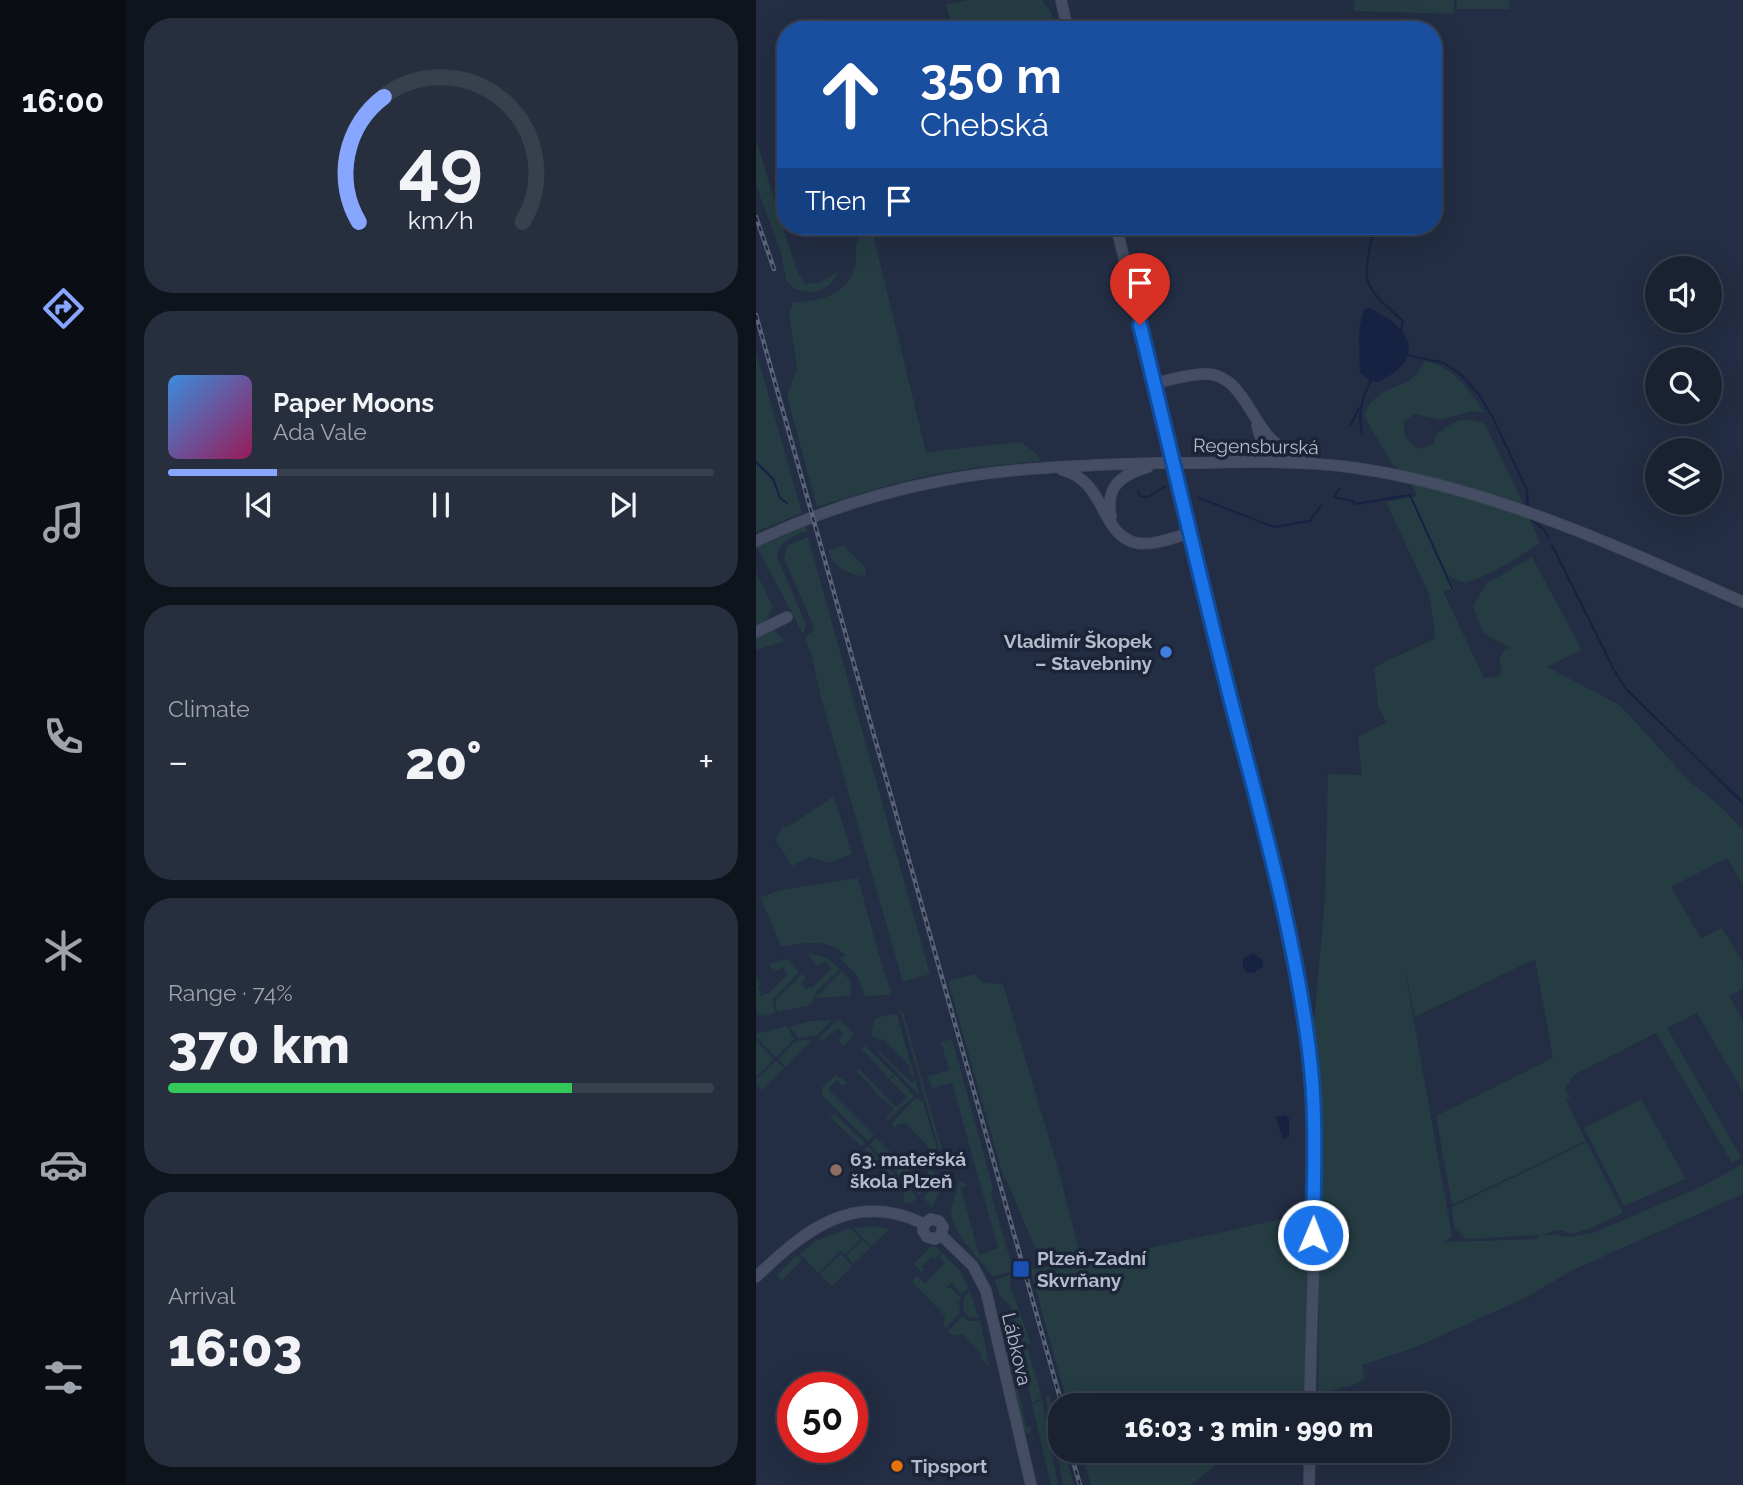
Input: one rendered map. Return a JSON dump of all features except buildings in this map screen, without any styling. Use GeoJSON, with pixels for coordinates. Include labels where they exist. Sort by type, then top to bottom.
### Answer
{"type":"FeatureCollection","features":[{"type":"Feature","properties":{"kind":"main road"},"geometry":{"type":"LineString","coordinates":[[1061,0],[1067,21]]}},
{"type":"Feature","properties":{"kind":"main road"},"geometry":{"type":"LineString","coordinates":[[1118,235],[1256,792],[1303,1008],[1312,1079],[1314,1177],[1310,1393]]}},
{"type":"Feature","properties":{"kind":"main road"},"geometry":{"type":"LineString","coordinates":[[1154,383],[1194,374],[1217,376],[1234,387],[1255,419],[1279,446],[1309,463]]}},
{"type":"Feature","properties":{"kind":"main road"},"geometry":{"type":"LineString","coordinates":[[1209,462],[1247,455],[1257,450],[1261,439],[1255,419]]}},
{"type":"Feature","properties":{"kind":"main road","name":"Regensburská"},"geometry":{"type":"LineString","coordinates":[[1144,466],[1209,462],[1309,463],[1362,469],[1434,484],[1518,508],[1572,528],[1743,602]]}},
{"type":"Feature","properties":{"kind":"main road"},"geometry":{"type":"LineString","coordinates":[[1119,534],[1111,516],[1111,494],[1119,481],[1144,466]]}},
{"type":"Feature","properties":{"kind":"main road"},"geometry":{"type":"LineString","coordinates":[[756,541],[827,512],[904,488],[947,479],[1041,469],[1144,466]]}},
{"type":"Feature","properties":{"kind":"main road"},"geometry":{"type":"LineString","coordinates":[[1041,469],[1065,471],[1086,482],[1119,534],[1136,542],[1146,543],[1191,534]]}},
{"type":"Feature","properties":{"kind":"main road"},"geometry":{"type":"LineString","coordinates":[[756,632],[787,617]]}},
{"type":"Feature","properties":{"kind":"main road","name":"Lábkova"},"geometry":{"type":"LineString","coordinates":[[756,1277],[798,1238],[836,1217],[877,1212],[924,1224],[923,1231],[927,1237],[935,1239],[941,1235],[973,1266],[986,1292],[1031,1485]]}},
{"type":"Feature","properties":{"kind":"main road"},"geometry":{"type":"LineString","coordinates":[[1309,1485],[1310,1463]]}},
{"type":"Feature","properties":{"kind":"shaded area"},"geometry":{"type":"Polygon","coordinates":[[[970,0],[1042,0],[1052,13],[1052,21],[950,21],[946,5],[970,0]]]}},
{"type":"Feature","properties":{"kind":"shaded area"},"geometry":{"type":"Polygon","coordinates":[[[1355,0],[1454,0],[1454,14],[1354,11],[1355,0]]]}},
{"type":"Feature","properties":{"kind":"shaded area"},"geometry":{"type":"Polygon","coordinates":[[[1457,0],[1509,0],[1509,9],[1457,9],[1457,0]]]}},
{"type":"Feature","properties":{"kind":"shaded area"},"geometry":{"type":"Polygon","coordinates":[[[756,140],[777,208],[777,235],[786,235],[797,272],[806,284],[821,282],[839,271],[830,285],[814,293],[795,289],[787,282],[780,250],[756,185],[756,140]]]}},
{"type":"Feature","properties":{"kind":"shaded area"},"geometry":{"type":"Polygon","coordinates":[[[860,235],[873,235],[926,452],[1021,442],[1038,455],[1040,461],[927,476],[817,507],[787,396],[797,368],[789,314],[793,302],[832,295],[847,283],[856,264],[860,235]]]}},
{"type":"Feature","properties":{"kind":"shaded area"},"geometry":{"type":"Polygon","coordinates":[[[756,351],[802,513],[756,532],[756,351]]]}},
{"type":"Feature","properties":{"kind":"shaded area"},"geometry":{"type":"Polygon","coordinates":[[[1425,361],[1452,374],[1467,388],[1485,413],[1474,411],[1440,420],[1414,414],[1404,422],[1408,441],[1418,449],[1434,444],[1435,436],[1458,421],[1470,420],[1485,424],[1524,505],[1442,480],[1402,473],[1392,464],[1364,416],[1376,398],[1413,378],[1425,361]]]}},
{"type":"Feature","properties":{"kind":"shaded area"},"geometry":{"type":"Polygon","coordinates":[[[1411,483],[1529,517],[1540,543],[1495,571],[1465,583],[1447,573],[1455,589],[1443,591],[1484,678],[1499,676],[1502,672],[1501,656],[1507,648],[1512,649],[1483,633],[1473,606],[1486,584],[1532,557],[1582,650],[1547,667],[1620,705],[1690,782],[1721,807],[1743,830],[1743,885],[1727,858],[1671,887],[1701,938],[1722,928],[1743,963],[1743,989],[1729,996],[1743,1021],[1743,1092],[1697,1013],[1667,1028],[1741,1157],[1732,1163],[1656,1033],[1574,1075],[1565,1089],[1570,1098],[1566,1100],[1586,1141],[1452,1205],[1436,1116],[1553,1058],[1535,959],[1415,1017],[1403,960],[1452,1236],[1445,1242],[1538,1239],[1538,1235],[1466,1239],[1454,1227],[1452,1207],[1587,1142],[1623,1213],[1572,1234],[1561,1230],[1542,1235],[1558,1234],[1568,1237],[1593,1233],[1705,1185],[1743,1164],[1743,1194],[1573,1270],[1525,1298],[1416,1347],[1362,1365],[1365,1379],[1351,1386],[1318,1393],[1320,1134],[1313,1034],[1325,898],[1328,774],[1362,775],[1358,737],[1386,722],[1378,706],[1374,667],[1436,638],[1429,594],[1386,502],[1417,496],[1411,483]]]}},
{"type":"Feature","properties":{"kind":"shaded area"},"geometry":{"type":"Polygon","coordinates":[[[806,526],[807,531],[785,542],[777,556],[806,625],[803,634],[757,547],[806,526]]]}},
{"type":"Feature","properties":{"kind":"shaded area"},"geometry":{"type":"Polygon","coordinates":[[[808,537],[930,974],[903,982],[805,637],[813,631],[813,625],[784,559],[787,546],[808,537]]]}},
{"type":"Feature","properties":{"kind":"shaded area"},"geometry":{"type":"Polygon","coordinates":[[[843,545],[866,568],[865,577],[847,572],[834,562],[828,550],[843,545]]]}},
{"type":"Feature","properties":{"kind":"shaded area"},"geometry":{"type":"Polygon","coordinates":[[[756,572],[773,607],[769,618],[756,627],[756,572]]]}},
{"type":"Feature","properties":{"kind":"shaded area"},"geometry":{"type":"Polygon","coordinates":[[[774,630],[785,641],[756,650],[756,637],[774,630]]]}},
{"type":"Feature","properties":{"kind":"shaded area"},"geometry":{"type":"Polygon","coordinates":[[[834,796],[852,854],[829,863],[809,857],[792,866],[775,839],[782,828],[834,796]]]}},
{"type":"Feature","properties":{"kind":"shaded area"},"geometry":{"type":"Polygon","coordinates":[[[858,878],[890,995],[865,996],[858,977],[840,958],[846,955],[831,946],[815,943],[781,947],[761,899],[756,900],[780,890],[858,878]]]}},
{"type":"Feature","properties":{"kind":"shaded area"},"geometry":{"type":"Polygon","coordinates":[[[808,955],[827,958],[840,969],[816,992],[811,1005],[777,1012],[775,1000],[802,974],[806,977],[801,982],[806,990],[810,986],[812,988],[831,969],[826,961],[818,966],[808,955]]]}},
{"type":"Feature","properties":{"kind":"shaded area"},"geometry":{"type":"Polygon","coordinates":[[[787,959],[799,972],[773,999],[775,1013],[758,1015],[756,977],[762,984],[758,988],[762,997],[787,975],[783,967],[774,972],[768,964],[787,959]]]}},
{"type":"Feature","properties":{"kind":"shaded area"},"geometry":{"type":"Polygon","coordinates":[[[842,971],[851,982],[851,996],[815,998],[842,971]]]}},
{"type":"Feature","properties":{"kind":"shaded area"},"geometry":{"type":"Polygon","coordinates":[[[975,974],[982,983],[1003,984],[1059,1172],[1081,1258],[1044,1263],[1040,1260],[1004,1179],[948,981],[975,974]]]}},
{"type":"Feature","properties":{"kind":"shaded area"},"geometry":{"type":"Polygon","coordinates":[[[895,1006],[903,1012],[941,1146],[940,1153],[901,1013],[895,1006]]]}},
{"type":"Feature","properties":{"kind":"shaded area"},"geometry":{"type":"Polygon","coordinates":[[[897,1015],[920,1096],[877,1052],[912,1083],[915,1079],[909,1072],[911,1067],[883,1039],[878,1040],[871,1035],[875,1018],[897,1015]]]}},
{"type":"Feature","properties":{"kind":"shaded area"},"geometry":{"type":"Polygon","coordinates":[[[833,1020],[816,1036],[798,1038],[790,1027],[810,1021],[833,1020]]]}},
{"type":"Feature","properties":{"kind":"shaded area"},"geometry":{"type":"Polygon","coordinates":[[[837,1020],[841,1020],[853,1036],[843,1046],[838,1040],[843,1035],[839,1028],[821,1042],[819,1038],[837,1020]]]}},
{"type":"Feature","properties":{"kind":"shaded area"},"geometry":{"type":"Polygon","coordinates":[[[787,1026],[794,1039],[776,1057],[756,1037],[756,1034],[787,1026]]]}},
{"type":"Feature","properties":{"kind":"shaded area"},"geometry":{"type":"Polygon","coordinates":[[[813,1039],[785,1067],[778,1059],[796,1041],[813,1039]]]}},
{"type":"Feature","properties":{"kind":"shaded area"},"geometry":{"type":"Polygon","coordinates":[[[952,1039],[993,1188],[991,1193],[1010,1259],[1014,1260],[1016,1270],[993,1277],[968,1246],[952,1220],[958,1181],[962,1181],[967,1186],[961,1188],[979,1255],[998,1248],[952,1083],[932,1088],[928,1076],[949,1070],[941,1042],[952,1039]]]}},
{"type":"Feature","properties":{"kind":"shaded area"},"geometry":{"type":"Polygon","coordinates":[[[756,1041],[774,1059],[756,1077],[756,1041]]]}},
{"type":"Feature","properties":{"kind":"shaded area"},"geometry":{"type":"Polygon","coordinates":[[[865,1046],[894,1074],[889,1079],[861,1048],[865,1046]]]}},
{"type":"Feature","properties":{"kind":"shaded area"},"geometry":{"type":"Polygon","coordinates":[[[776,1061],[784,1068],[762,1090],[756,1080],[776,1061]]]}},
{"type":"Feature","properties":{"kind":"shaded area"},"geometry":{"type":"Polygon","coordinates":[[[859,1069],[896,1107],[907,1097],[890,1080],[895,1075],[914,1096],[888,1120],[886,1118],[894,1109],[875,1093],[856,1071],[859,1069]]]}},
{"type":"Feature","properties":{"kind":"shaded area"},"geometry":{"type":"Polygon","coordinates":[[[836,1075],[847,1082],[843,1086],[837,1080],[828,1089],[874,1135],[868,1141],[822,1095],[822,1087],[836,1075]]]}},
{"type":"Feature","properties":{"kind":"shaded area"},"geometry":{"type":"Polygon","coordinates":[[[915,1098],[923,1101],[937,1149],[933,1152],[906,1124],[899,1124],[895,1128],[891,1124],[915,1098]]]}},
{"type":"Feature","properties":{"kind":"shaded area"},"geometry":{"type":"Polygon","coordinates":[[[1641,1099],[1686,1179],[1624,1206],[1584,1128],[1641,1099]]]}},
{"type":"Feature","properties":{"kind":"shaded area"},"geometry":{"type":"Polygon","coordinates":[[[834,1113],[864,1142],[862,1147],[830,1117],[834,1113]]]}},
{"type":"Feature","properties":{"kind":"shaded area"},"geometry":{"type":"Polygon","coordinates":[[[876,1137],[923,1185],[932,1177],[927,1172],[931,1169],[938,1178],[919,1195],[870,1145],[876,1137]]]}},
{"type":"Feature","properties":{"kind":"shaded area"},"geometry":{"type":"Polygon","coordinates":[[[868,1147],[917,1197],[912,1203],[903,1202],[905,1191],[864,1149],[868,1147]]]}},
{"type":"Feature","properties":{"kind":"shaded area"},"geometry":{"type":"Polygon","coordinates":[[[940,1180],[939,1193],[932,1208],[923,1197],[940,1180]]]}},
{"type":"Feature","properties":{"kind":"shaded area"},"geometry":{"type":"Polygon","coordinates":[[[1295,1216],[1309,1216],[1306,1393],[1065,1393],[1030,1269],[1090,1261],[1295,1216]]]}},
{"type":"Feature","properties":{"kind":"shaded area"},"geometry":{"type":"Polygon","coordinates":[[[873,1226],[890,1229],[871,1246],[853,1228],[873,1226]]]}},
{"type":"Feature","properties":{"kind":"shaded area"},"geometry":{"type":"Polygon","coordinates":[[[850,1228],[861,1239],[845,1255],[840,1251],[818,1273],[800,1254],[815,1241],[850,1228]]]}},
{"type":"Feature","properties":{"kind":"shaded area"},"geometry":{"type":"Polygon","coordinates":[[[863,1240],[870,1248],[853,1264],[846,1256],[863,1240]]]}},
{"type":"Feature","properties":{"kind":"shaded area"},"geometry":{"type":"Polygon","coordinates":[[[932,1246],[942,1252],[921,1267],[924,1270],[922,1272],[913,1264],[932,1246]]]}},
{"type":"Feature","properties":{"kind":"shaded area"},"geometry":{"type":"Polygon","coordinates":[[[943,1253],[960,1271],[969,1288],[961,1294],[953,1281],[947,1287],[961,1297],[956,1303],[960,1304],[959,1314],[946,1328],[943,1325],[945,1316],[912,1282],[917,1276],[925,1283],[945,1263],[939,1257],[943,1253]]]}},
{"type":"Feature","properties":{"kind":"shaded area"},"geometry":{"type":"Polygon","coordinates":[[[841,1254],[852,1266],[832,1286],[820,1274],[841,1254]]]}},
{"type":"Feature","properties":{"kind":"shaded area"},"geometry":{"type":"Polygon","coordinates":[[[797,1255],[802,1260],[781,1281],[777,1275],[797,1255]]]}},
{"type":"Feature","properties":{"kind":"shaded area"},"geometry":{"type":"Polygon","coordinates":[[[1010,1275],[1010,1285],[1031,1344],[1019,1344],[1010,1305],[999,1295],[995,1280],[1010,1275]]]}},
{"type":"Feature","properties":{"kind":"shaded area"},"geometry":{"type":"Polygon","coordinates":[[[970,1291],[979,1318],[968,1317],[963,1309],[964,1297],[970,1291]]]}},
{"type":"Feature","properties":{"kind":"shaded area"},"geometry":{"type":"Polygon","coordinates":[[[962,1317],[968,1321],[980,1321],[990,1368],[980,1358],[981,1353],[962,1334],[954,1336],[948,1331],[962,1317]]]}},
{"type":"Feature","properties":{"kind":"shaded area"},"geometry":{"type":"Polygon","coordinates":[[[1027,1346],[1042,1398],[1032,1403],[1021,1356],[1014,1352],[1011,1359],[1026,1426],[1032,1428],[1029,1434],[1025,1433],[1011,1371],[1008,1371],[1004,1354],[1027,1346]]]}},
{"type":"Feature","properties":{"kind":"shaded area"},"geometry":{"type":"Polygon","coordinates":[[[1042,1400],[1048,1432],[1048,1463],[1054,1463],[1058,1485],[1051,1485],[1032,1404],[1042,1400]]]}},
{"type":"Feature","properties":{"kind":"shaded area"},"geometry":{"type":"Polygon","coordinates":[[[1059,1463],[1068,1463],[1074,1485],[1063,1485],[1059,1463]]]}},
{"type":"Feature","properties":{"kind":"shaded area"},"geometry":{"type":"Polygon","coordinates":[[[1085,1463],[1218,1463],[1191,1485],[1091,1485],[1085,1463]]]}},
{"type":"Feature","properties":{"kind":"water"},"geometry":{"type":"Polygon","coordinates":[[[1370,308],[1395,324],[1405,336],[1409,352],[1395,372],[1378,382],[1369,380],[1360,372],[1360,324],[1365,309],[1370,308]]]}},
{"type":"Feature","properties":{"kind":"water"},"geometry":{"type":"Polygon","coordinates":[[[1253,953],[1263,960],[1263,966],[1253,973],[1247,972],[1243,967],[1243,959],[1253,953]]]}},
{"type":"Feature","properties":{"kind":"water"},"geometry":{"type":"Polygon","coordinates":[[[1284,1115],[1289,1118],[1289,1136],[1283,1139],[1276,1117],[1284,1115]]]}},
{"type":"Feature","properties":{"kind":"waterway"},"geometry":{"type":"LineString","coordinates":[[1372,235],[1367,280],[1378,297],[1403,321],[1401,330]]}},
{"type":"Feature","properties":{"kind":"waterway"},"geometry":{"type":"LineString","coordinates":[[1407,355],[1444,363],[1460,374],[1478,393],[1493,418],[1527,490],[1528,509]]}},
{"type":"Feature","properties":{"kind":"waterway"},"geometry":{"type":"LineString","coordinates":[[1362,433],[1361,406],[1371,380]]}},
{"type":"Feature","properties":{"kind":"waterway"},"geometry":{"type":"LineString","coordinates":[[1350,426],[1359,408]]}},
{"type":"Feature","properties":{"kind":"waterway"},"geometry":{"type":"LineString","coordinates":[[756,462],[773,479],[780,498],[787,503]]}},
{"type":"Feature","properties":{"kind":"waterway"},"geometry":{"type":"LineString","coordinates":[[1138,491],[1140,496],[1148,497],[1166,486]]}},
{"type":"Feature","properties":{"kind":"waterway"},"geometry":{"type":"LineString","coordinates":[[1339,489],[1334,497],[1355,504],[1410,495],[1452,588]]}},
{"type":"Feature","properties":{"kind":"waterway"},"geometry":{"type":"LineString","coordinates":[[1199,498],[1274,527],[1310,521],[1321,506]]}},
{"type":"Feature","properties":{"kind":"waterway"},"geometry":{"type":"LineString","coordinates":[[1530,518],[1549,538]]}},
{"type":"Feature","properties":{"kind":"waterway"},"geometry":{"type":"LineString","coordinates":[[1552,545],[1614,670],[1627,690],[1743,803]]}},
{"type":"Feature","properties":{"kind":"railway"},"geometry":{"type":"LineString","coordinates":[[756,217],[774,269]]}},
{"type":"Feature","properties":{"kind":"railway"},"geometry":{"type":"LineString","coordinates":[[756,315],[1059,1393]]}},
{"type":"Feature","properties":{"kind":"railway"},"geometry":{"type":"LineString","coordinates":[[1074,1463],[1080,1485]]}},
{"type":"Feature","properties":{"kind":"place","name":"Vladimír Škopek – Stavebniny"},"geometry":{"type":"Point","coordinates":[1166,652]}},
{"type":"Feature","properties":{"kind":"place","name":"63. mateřská škola Plzeň"},"geometry":{"type":"Point","coordinates":[836,1170]}},
{"type":"Feature","properties":{"kind":"place","name":"Plzeň-Zadní Skvrňany"},"geometry":{"type":"Point","coordinates":[1021,1269]}},
{"type":"Feature","properties":{"kind":"place","name":"Tipsport"},"geometry":{"type":"Point","coordinates":[897,1466]}},
{"type":"Feature","properties":{"kind":"route"},"geometry":{"type":"LineString","coordinates":[[1140,325],[1256,792],[1303,1008],[1314,1120],[1313,1235]]}}]}
